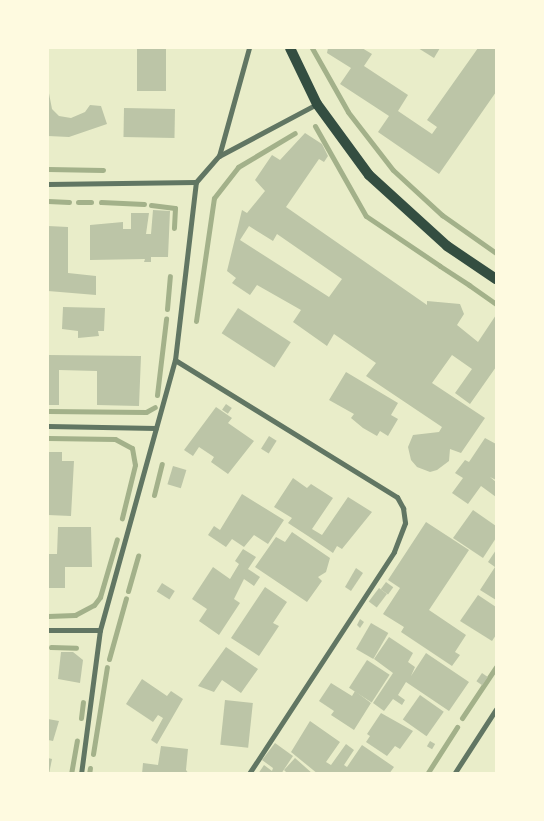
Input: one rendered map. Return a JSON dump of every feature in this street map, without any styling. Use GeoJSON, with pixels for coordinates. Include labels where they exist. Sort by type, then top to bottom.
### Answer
{"type":"FeatureCollection","features":[{"type":"Feature","properties":{"kind":"main road"},"geometry":{"type":"LineString","coordinates":[[290,48],[317,104],[358,161],[401,206],[447,246],[496,279]]}},
{"type":"Feature","properties":{"kind":"street"},"geometry":{"type":"LineString","coordinates":[[219,156],[249,48]]}},
{"type":"Feature","properties":{"kind":"street"},"geometry":{"type":"LineString","coordinates":[[81,774],[100,630],[175,360],[196,182],[219,156],[317,104]]}},
{"type":"Feature","properties":{"kind":"street"},"geometry":{"type":"LineString","coordinates":[[48,184],[196,182]]}},
{"type":"Feature","properties":{"kind":"street"},"geometry":{"type":"LineString","coordinates":[[175,360],[397,498],[403,508],[404,523],[394,552],[249,774]]}},
{"type":"Feature","properties":{"kind":"street"},"geometry":{"type":"LineString","coordinates":[[48,426],[156,428]]}},
{"type":"Feature","properties":{"kind":"street"},"geometry":{"type":"LineString","coordinates":[[48,630],[100,630]]}},
{"type":"Feature","properties":{"kind":"street"},"geometry":{"type":"LineString","coordinates":[[454,774],[496,709]]}},
{"type":"Feature","properties":{"kind":"building"},"geometry":{"type":"Polygon","coordinates":[[[137,48],[166,48],[166,91],[137,91],[137,48]]]}},
{"type":"Feature","properties":{"kind":"building"},"geometry":{"type":"Polygon","coordinates":[[[328,48],[362,48],[372,54],[364,66],[408,95],[398,111],[432,134],[437,127],[427,120],[478,48],[496,48],[496,92],[439,174],[378,132],[389,116],[340,84],[351,68],[327,53],[328,48]]]}},
{"type":"Feature","properties":{"kind":"building"},"geometry":{"type":"Polygon","coordinates":[[[418,48],[440,48],[434,58],[418,48]]]}},
{"type":"Feature","properties":{"kind":"building"},"geometry":{"type":"Polygon","coordinates":[[[48,88],[52,109],[59,116],[71,118],[85,112],[90,105],[101,106],[107,124],[69,137],[48,136],[48,88]]]}},
{"type":"Feature","properties":{"kind":"building"},"geometry":{"type":"Polygon","coordinates":[[[124,108],[175,109],[174,138],[123,137],[124,108]]]}},
{"type":"Feature","properties":{"kind":"building"},"geometry":{"type":"Polygon","coordinates":[[[305,133],[322,144],[328,156],[324,162],[319,159],[286,207],[427,305],[427,301],[460,304],[464,314],[457,325],[478,342],[496,315],[496,367],[470,404],[455,393],[472,369],[452,355],[432,383],[485,418],[461,453],[450,449],[449,461],[437,470],[430,472],[417,467],[411,460],[408,447],[413,435],[439,432],[442,427],[366,376],[376,363],[334,334],[327,346],[293,322],[301,310],[257,285],[250,295],[232,283],[236,278],[227,271],[242,210],[247,213],[265,191],[255,180],[272,155],[280,160],[305,133]],[[249,226],[240,240],[329,297],[342,279],[277,234],[273,241],[249,226]]]}},
{"type":"Feature","properties":{"kind":"building"},"geometry":{"type":"Polygon","coordinates":[[[153,210],[170,211],[168,257],[151,257],[151,262],[144,262],[145,259],[90,260],[90,225],[123,222],[123,229],[131,229],[131,213],[149,213],[146,234],[151,234],[153,210]]]}},
{"type":"Feature","properties":{"kind":"building"},"geometry":{"type":"Polygon","coordinates":[[[48,226],[68,227],[68,273],[96,276],[96,295],[48,291],[48,226]]]}},
{"type":"Feature","properties":{"kind":"building"},"geometry":{"type":"Polygon","coordinates":[[[63,307],[105,308],[104,331],[98,331],[99,336],[78,338],[78,331],[62,329],[63,307]]]}},
{"type":"Feature","properties":{"kind":"building"},"geometry":{"type":"Polygon","coordinates":[[[238,308],[291,342],[274,367],[222,333],[238,308]]]}},
{"type":"Feature","properties":{"kind":"building"},"geometry":{"type":"Polygon","coordinates":[[[48,355],[141,356],[139,406],[97,405],[97,371],[59,370],[59,405],[48,405],[48,355]]]}},
{"type":"Feature","properties":{"kind":"building"},"geometry":{"type":"Polygon","coordinates":[[[346,372],[398,403],[391,415],[398,419],[388,436],[380,431],[377,436],[363,428],[351,418],[354,414],[329,400],[346,372]]]}},
{"type":"Feature","properties":{"kind":"building"},"geometry":{"type":"Polygon","coordinates":[[[226,404],[232,408],[228,414],[222,410],[226,404]]]}},
{"type":"Feature","properties":{"kind":"building"},"geometry":{"type":"Polygon","coordinates":[[[216,407],[232,418],[228,423],[254,441],[228,474],[211,462],[214,457],[199,447],[193,456],[184,450],[216,407]]]}},
{"type":"Feature","properties":{"kind":"building"},"geometry":{"type":"Polygon","coordinates":[[[269,436],[277,441],[269,453],[261,449],[269,436]]]}},
{"type":"Feature","properties":{"kind":"building"},"geometry":{"type":"Polygon","coordinates":[[[485,438],[496,444],[496,480],[490,477],[496,482],[496,497],[481,486],[468,504],[452,493],[463,478],[455,473],[465,460],[469,462],[485,438]]]}},
{"type":"Feature","properties":{"kind":"building"},"geometry":{"type":"Polygon","coordinates":[[[48,452],[62,452],[62,461],[74,461],[71,516],[48,515],[48,452]]]}},
{"type":"Feature","properties":{"kind":"building"},"geometry":{"type":"Polygon","coordinates":[[[173,466],[186,470],[181,488],[167,484],[173,466]]]}},
{"type":"Feature","properties":{"kind":"building"},"geometry":{"type":"Polygon","coordinates":[[[293,478],[307,488],[311,484],[333,498],[312,529],[322,535],[348,497],[372,512],[342,549],[337,546],[333,553],[288,523],[292,518],[274,507],[293,478]]]}},
{"type":"Feature","properties":{"kind":"building"},"geometry":{"type":"Polygon","coordinates":[[[242,494],[284,520],[268,544],[254,535],[244,547],[232,539],[226,547],[208,535],[214,526],[220,530],[242,494]]]}},
{"type":"Feature","properties":{"kind":"building"},"geometry":{"type":"Polygon","coordinates":[[[473,510],[496,526],[496,538],[483,558],[453,538],[473,510]]]}},
{"type":"Feature","properties":{"kind":"building"},"geometry":{"type":"Polygon","coordinates":[[[426,522],[469,550],[429,610],[466,635],[455,652],[460,655],[452,666],[401,632],[404,627],[383,614],[400,588],[388,580],[426,522]]]}},
{"type":"Feature","properties":{"kind":"building"},"geometry":{"type":"Polygon","coordinates":[[[58,527],[91,527],[92,567],[65,567],[65,588],[48,588],[48,554],[57,554],[58,527]]]}},
{"type":"Feature","properties":{"kind":"building"},"geometry":{"type":"Polygon","coordinates":[[[292,532],[330,558],[326,572],[318,577],[322,581],[307,602],[255,567],[276,537],[285,542],[292,532]]]}},
{"type":"Feature","properties":{"kind":"building"},"geometry":{"type":"Polygon","coordinates":[[[243,549],[256,557],[248,569],[260,577],[254,586],[244,579],[234,599],[240,603],[219,635],[199,621],[207,609],[192,599],[213,567],[230,579],[239,564],[235,561],[243,549]]]}},
{"type":"Feature","properties":{"kind":"building"},"geometry":{"type":"Polygon","coordinates":[[[496,550],[496,600],[480,590],[495,567],[488,562],[496,550]]]}},
{"type":"Feature","properties":{"kind":"building"},"geometry":{"type":"Polygon","coordinates":[[[356,568],[363,573],[351,591],[345,587],[356,568]]]}},
{"type":"Feature","properties":{"kind":"building"},"geometry":{"type":"Polygon","coordinates":[[[386,582],[393,587],[388,595],[381,589],[386,582]]]}},
{"type":"Feature","properties":{"kind":"building"},"geometry":{"type":"Polygon","coordinates":[[[162,583],[175,591],[169,599],[157,591],[162,583]]]}},
{"type":"Feature","properties":{"kind":"building"},"geometry":{"type":"Polygon","coordinates":[[[265,587],[287,602],[273,623],[279,626],[259,656],[231,638],[265,587]]]}},
{"type":"Feature","properties":{"kind":"building"},"geometry":{"type":"Polygon","coordinates":[[[379,588],[387,594],[377,608],[369,602],[379,588]]]}},
{"type":"Feature","properties":{"kind":"building"},"geometry":{"type":"Polygon","coordinates":[[[478,595],[496,607],[496,635],[492,641],[460,621],[478,595]]]}},
{"type":"Feature","properties":{"kind":"building"},"geometry":{"type":"Polygon","coordinates":[[[360,619],[364,622],[360,628],[357,625],[360,619]]]}},
{"type":"Feature","properties":{"kind":"building"},"geometry":{"type":"Polygon","coordinates":[[[371,623],[388,633],[373,659],[356,649],[371,623]]]}},
{"type":"Feature","properties":{"kind":"building"},"geometry":{"type":"Polygon","coordinates":[[[389,637],[413,653],[408,662],[415,667],[411,676],[426,653],[469,682],[449,711],[406,682],[398,695],[405,700],[402,705],[393,699],[384,711],[373,703],[393,673],[374,659],[389,637]]]}},
{"type":"Feature","properties":{"kind":"building"},"geometry":{"type":"Polygon","coordinates":[[[226,647],[258,669],[241,693],[222,680],[214,692],[198,686],[226,647]]]}},
{"type":"Feature","properties":{"kind":"building"},"geometry":{"type":"Polygon","coordinates":[[[61,652],[73,652],[83,660],[80,683],[58,679],[61,652]]]}},
{"type":"Feature","properties":{"kind":"building"},"geometry":{"type":"Polygon","coordinates":[[[367,660],[390,675],[372,702],[349,688],[367,660]]]}},
{"type":"Feature","properties":{"kind":"building"},"geometry":{"type":"Polygon","coordinates":[[[482,673],[488,677],[482,685],[476,681],[482,673]]]}},
{"type":"Feature","properties":{"kind":"building"},"geometry":{"type":"Polygon","coordinates":[[[142,679],[167,696],[171,691],[183,699],[157,744],[151,740],[163,718],[158,715],[153,722],[126,704],[142,679]]]}},
{"type":"Feature","properties":{"kind":"building"},"geometry":{"type":"Polygon","coordinates":[[[331,683],[352,696],[355,691],[371,703],[354,730],[331,715],[334,711],[319,701],[331,683]]]}},
{"type":"Feature","properties":{"kind":"building"},"geometry":{"type":"Polygon","coordinates":[[[420,695],[444,712],[427,736],[403,720],[420,695]]]}},
{"type":"Feature","properties":{"kind":"building"},"geometry":{"type":"Polygon","coordinates":[[[225,700],[253,703],[248,748],[220,745],[225,700]]]}},
{"type":"Feature","properties":{"kind":"building"},"geometry":{"type":"Polygon","coordinates":[[[381,713],[413,731],[400,749],[395,746],[387,756],[366,742],[370,736],[367,734],[381,713]]]}},
{"type":"Feature","properties":{"kind":"building"},"geometry":{"type":"Polygon","coordinates":[[[48,719],[59,721],[53,741],[48,740],[48,719]]]}},
{"type":"Feature","properties":{"kind":"building"},"geometry":{"type":"Polygon","coordinates":[[[310,721],[340,742],[326,762],[331,765],[346,744],[354,750],[344,765],[347,767],[362,745],[394,767],[389,774],[318,774],[291,752],[310,721]]]}},
{"type":"Feature","properties":{"kind":"building"},"geometry":{"type":"Polygon","coordinates":[[[430,741],[435,744],[432,749],[427,746],[430,741]]]}},
{"type":"Feature","properties":{"kind":"building"},"geometry":{"type":"Polygon","coordinates":[[[275,743],[293,756],[281,774],[258,774],[264,765],[272,771],[273,768],[262,760],[275,743]]]}},
{"type":"Feature","properties":{"kind":"building"},"geometry":{"type":"Polygon","coordinates":[[[161,746],[188,749],[186,770],[189,774],[142,774],[143,763],[158,765],[161,746]]]}},
{"type":"Feature","properties":{"kind":"building"},"geometry":{"type":"Polygon","coordinates":[[[48,758],[52,759],[49,774],[48,774],[48,758]]]}},
{"type":"Feature","properties":{"kind":"building"},"geometry":{"type":"Polygon","coordinates":[[[295,758],[313,774],[288,774],[284,770],[295,758]]]}},
{"type":"Feature","properties":{"kind":"waterway"},"geometry":{"type":"LineString","coordinates":[[312,48],[348,112],[393,170],[442,215],[496,253]]}},
{"type":"Feature","properties":{"kind":"waterway"},"geometry":{"type":"LineString","coordinates":[[315,126],[366,216],[440,266]]}},
{"type":"Feature","properties":{"kind":"waterway"},"geometry":{"type":"LineString","coordinates":[[196,321],[214,198],[238,167],[295,133]]}},
{"type":"Feature","properties":{"kind":"waterway"},"geometry":{"type":"LineString","coordinates":[[48,169],[103,170]]}},
{"type":"Feature","properties":{"kind":"waterway"},"geometry":{"type":"LineString","coordinates":[[48,201],[69,202]]}},
{"type":"Feature","properties":{"kind":"waterway"},"geometry":{"type":"LineString","coordinates":[[78,202],[91,202]]}},
{"type":"Feature","properties":{"kind":"waterway"},"geometry":{"type":"LineString","coordinates":[[101,202],[144,204]]}},
{"type":"Feature","properties":{"kind":"waterway"},"geometry":{"type":"LineString","coordinates":[[151,205],[175,208],[174,228]]}},
{"type":"Feature","properties":{"kind":"waterway"},"geometry":{"type":"LineString","coordinates":[[440,266],[469,285]]}},
{"type":"Feature","properties":{"kind":"waterway"},"geometry":{"type":"LineString","coordinates":[[167,309],[170,276]]}},
{"type":"Feature","properties":{"kind":"waterway"},"geometry":{"type":"LineString","coordinates":[[469,285],[496,304]]}},
{"type":"Feature","properties":{"kind":"waterway"},"geometry":{"type":"LineString","coordinates":[[157,395],[166,319]]}},
{"type":"Feature","properties":{"kind":"waterway"},"geometry":{"type":"LineString","coordinates":[[48,411],[146,412],[155,407]]}},
{"type":"Feature","properties":{"kind":"waterway"},"geometry":{"type":"LineString","coordinates":[[48,438],[115,439],[132,448],[135,465],[122,518]]}},
{"type":"Feature","properties":{"kind":"waterway"},"geometry":{"type":"LineString","coordinates":[[154,495],[162,464]]}},
{"type":"Feature","properties":{"kind":"waterway"},"geometry":{"type":"LineString","coordinates":[[48,616],[75,615],[94,605],[100,597],[117,539]]}},
{"type":"Feature","properties":{"kind":"waterway"},"geometry":{"type":"LineString","coordinates":[[128,591],[138,555]]}},
{"type":"Feature","properties":{"kind":"waterway"},"geometry":{"type":"LineString","coordinates":[[109,659],[126,598]]}},
{"type":"Feature","properties":{"kind":"waterway"},"geometry":{"type":"LineString","coordinates":[[51,647],[76,648]]}},
{"type":"Feature","properties":{"kind":"waterway"},"geometry":{"type":"LineString","coordinates":[[93,754],[107,667]]}},
{"type":"Feature","properties":{"kind":"waterway"},"geometry":{"type":"LineString","coordinates":[[462,718],[496,667]]}},
{"type":"Feature","properties":{"kind":"waterway"},"geometry":{"type":"LineString","coordinates":[[81,718],[83,702]]}},
{"type":"Feature","properties":{"kind":"waterway"},"geometry":{"type":"LineString","coordinates":[[427,774],[457,727]]}},
{"type":"Feature","properties":{"kind":"waterway"},"geometry":{"type":"LineString","coordinates":[[71,774],[77,741]]}},
{"type":"Feature","properties":{"kind":"waterway"},"geometry":{"type":"LineString","coordinates":[[89,774],[90,768]]}}]}
